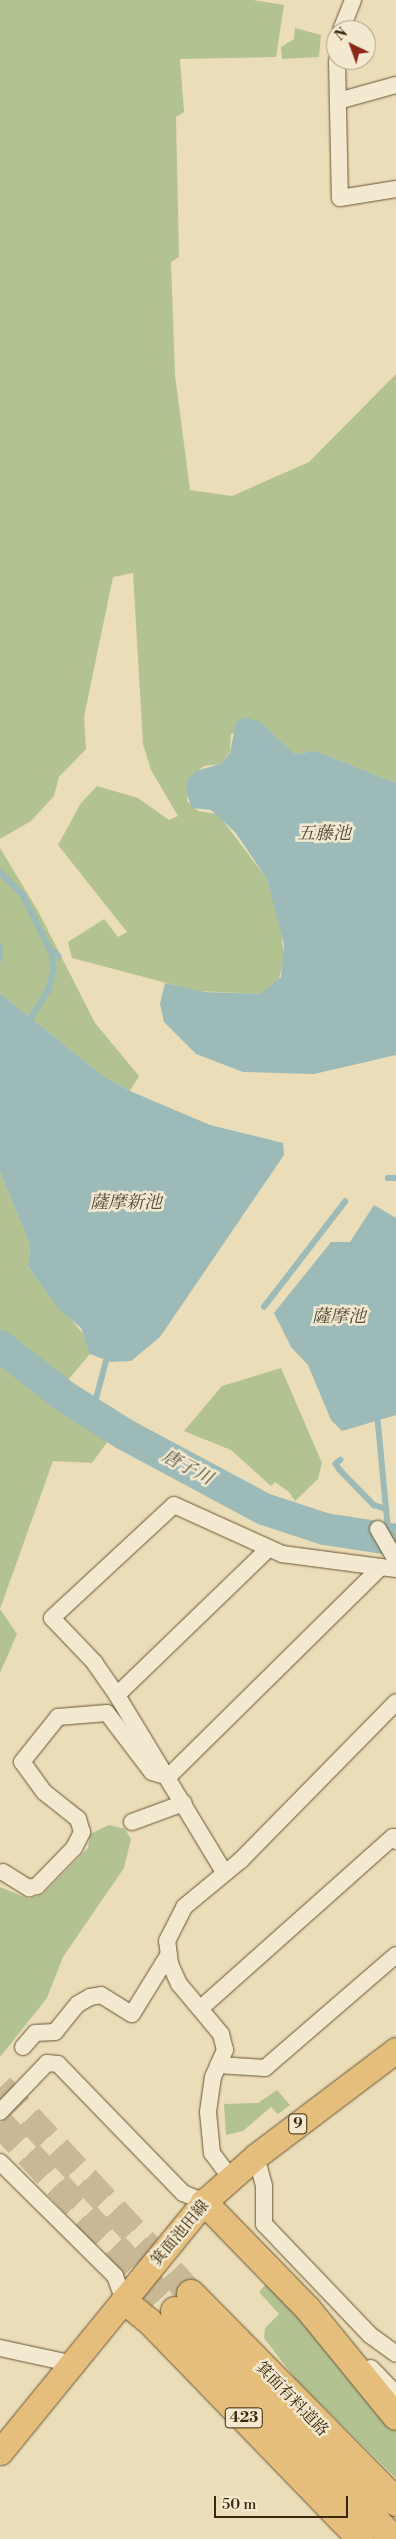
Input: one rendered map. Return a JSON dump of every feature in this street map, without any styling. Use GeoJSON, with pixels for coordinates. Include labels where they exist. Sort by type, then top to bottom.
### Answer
{"type":"FeatureCollection","features":[{"type":"Feature","properties":{"kind":"highway"},"geometry":{"type":"LineString","coordinates":[[204,2202],[308,2309],[396,2417]]}},
{"type":"Feature","properties":{"kind":"highway","name":"423"},"geometry":{"type":"LineString","coordinates":[[124,2301],[149,2321],[360,2539]]}},
{"type":"Feature","properties":{"kind":"highway","name":"箕面有料道路"},"geometry":{"type":"LineString","coordinates":[[393,2539],[183,2302],[396,2502]]}},
{"type":"Feature","properties":{"kind":"main road","name":"箕面池田線"},"geometry":{"type":"LineString","coordinates":[[0,2452],[74,2364],[204,2202],[256,2156],[396,2050]]}},
{"type":"Feature","properties":{"kind":"street"},"geometry":{"type":"LineString","coordinates":[[344,20],[353,0]]}},
{"type":"Feature","properties":{"kind":"street"},"geometry":{"type":"LineString","coordinates":[[337,70],[340,198],[396,189]]}},
{"type":"Feature","properties":{"kind":"street"},"geometry":{"type":"LineString","coordinates":[[338,101],[396,85]]}},
{"type":"Feature","properties":{"kind":"street"},"geometry":{"type":"LineString","coordinates":[[224,1872],[117,1694],[52,1618],[174,1504],[268,1549],[388,1569]]}},
{"type":"Feature","properties":{"kind":"street"},"geometry":{"type":"LineString","coordinates":[[378,1529],[396,1560]]}},
{"type":"Feature","properties":{"kind":"street"},"geometry":{"type":"LineString","coordinates":[[117,1694],[268,1549]]}},
{"type":"Feature","properties":{"kind":"street"},"geometry":{"type":"LineString","coordinates":[[168,1777],[388,1569]]}},
{"type":"Feature","properties":{"kind":"street"},"geometry":{"type":"LineString","coordinates":[[230,2177],[212,2153],[208,2112],[217,2066],[224,2050],[221,2034],[179,1984],[169,1954],[167,1941],[184,1907],[224,1872],[241,1860],[396,1702]]}},
{"type":"Feature","properties":{"kind":"street"},"geometry":{"type":"LineString","coordinates":[[3,1872],[29,1888],[37,1886],[74,1848],[82,1832],[78,1819],[44,1792],[22,1762],[58,1717],[107,1713],[152,1772],[168,1777]]}},
{"type":"Feature","properties":{"kind":"street"},"geometry":{"type":"LineString","coordinates":[[132,1822],[184,1803]]}},
{"type":"Feature","properties":{"kind":"street"},"geometry":{"type":"LineString","coordinates":[[201,2008],[392,1837],[396,1841]]}},
{"type":"Feature","properties":{"kind":"street"},"geometry":{"type":"LineString","coordinates":[[23,2047],[34,2033],[55,2032],[78,2004],[90,1998],[101,1995],[132,2014],[169,1954]]}},
{"type":"Feature","properties":{"kind":"street"},"geometry":{"type":"LineString","coordinates":[[217,2066],[264,2068],[396,1955]]}},
{"type":"Feature","properties":{"kind":"street"},"geometry":{"type":"LineString","coordinates":[[0,2112],[47,2063],[58,2064],[183,2193],[204,2202]]}},
{"type":"Feature","properties":{"kind":"street"},"geometry":{"type":"LineString","coordinates":[[256,2156],[264,2186],[264,2224],[370,2335],[396,2354]]}},
{"type":"Feature","properties":{"kind":"street"},"geometry":{"type":"LineString","coordinates":[[0,2162],[115,2276],[124,2301]]}},
{"type":"Feature","properties":{"kind":"street"},"geometry":{"type":"LineString","coordinates":[[336,2345],[356,2353],[396,2394]]}},
{"type":"Feature","properties":{"kind":"street"},"geometry":{"type":"LineString","coordinates":[[1,2350],[74,2364]]}},
{"type":"Feature","properties":{"kind":"green space"},"geometry":{"type":"Polygon","coordinates":[[[0,0],[253,0],[284,5],[276,57],[180,59],[184,112],[176,117],[179,257],[171,262],[175,375],[190,490],[232,496],[309,462],[396,374],[396,783],[316,751],[295,754],[261,722],[231,734],[230,752],[220,764],[204,766],[188,779],[187,801],[198,811],[218,814],[267,879],[281,925],[284,961],[277,985],[260,994],[197,991],[72,958],[68,942],[104,919],[118,937],[127,932],[58,845],[81,803],[97,786],[138,798],[169,820],[178,816],[151,770],[143,744],[133,573],[113,577],[84,717],[86,749],[59,777],[54,796],[31,821],[0,839],[0,0]]]}},
{"type":"Feature","properties":{"kind":"green space"},"geometry":{"type":"Polygon","coordinates":[[[295,28],[321,35],[319,57],[282,59],[281,47],[294,39],[295,28]]]}},
{"type":"Feature","properties":{"kind":"green space"},"geometry":{"type":"Polygon","coordinates":[[[0,848],[38,911],[95,1023],[139,1076],[130,1091],[102,1075],[0,993],[0,848]]]}},
{"type":"Feature","properties":{"kind":"green space"},"geometry":{"type":"Polygon","coordinates":[[[0,1172],[30,1245],[28,1268],[89,1341],[90,1354],[67,1381],[114,1418],[108,1441],[92,1463],[53,1461],[0,1609],[0,1172]]]}},
{"type":"Feature","properties":{"kind":"green space"},"geometry":{"type":"Polygon","coordinates":[[[281,1368],[322,1463],[318,1479],[295,1501],[289,1492],[275,1482],[271,1486],[231,1450],[184,1431],[222,1386],[281,1368]]]}},
{"type":"Feature","properties":{"kind":"green space"},"geometry":{"type":"Polygon","coordinates":[[[0,1609],[17,1634],[0,1673],[0,1609]]]}},
{"type":"Feature","properties":{"kind":"green space"},"geometry":{"type":"Polygon","coordinates":[[[109,1825],[125,1829],[131,1839],[124,1868],[63,1957],[47,1998],[0,2057],[0,1887],[29,1899],[43,1894],[88,1848],[90,1834],[109,1825]]]}},
{"type":"Feature","properties":{"kind":"green space"},"geometry":{"type":"Polygon","coordinates":[[[277,2090],[290,2105],[278,2114],[271,2107],[243,2131],[226,2135],[224,2104],[258,2103],[277,2090]]]}},
{"type":"Feature","properties":{"kind":"green space"},"geometry":{"type":"Polygon","coordinates":[[[267,2283],[336,2352],[396,2427],[396,2478],[297,2381],[264,2338],[265,2328],[279,2314],[259,2292],[267,2283]]]}},
{"type":"Feature","properties":{"kind":"water","name":"五藤池"},"geometry":{"type":"Polygon","coordinates":[[[245,717],[261,722],[295,754],[316,751],[396,783],[396,1055],[314,1074],[243,1072],[196,1054],[164,1022],[160,1004],[165,983],[205,992],[260,994],[281,977],[284,944],[267,879],[235,832],[211,810],[192,808],[186,792],[188,779],[196,771],[220,764],[230,753],[236,722],[245,717]]]}},
{"type":"Feature","properties":{"kind":"water","name":"薩摩新池"},"geometry":{"type":"Polygon","coordinates":[[[0,993],[102,1075],[130,1091],[210,1125],[283,1143],[284,1155],[160,1337],[131,1361],[111,1362],[90,1354],[81,1328],[59,1309],[28,1267],[30,1245],[0,1172],[0,993]]]}},
{"type":"Feature","properties":{"kind":"water","name":"薩摩池"},"geometry":{"type":"Polygon","coordinates":[[[374,1205],[396,1218],[396,1415],[342,1431],[331,1420],[308,1365],[291,1347],[274,1313],[331,1242],[350,1242],[374,1205]]]}},
{"type":"Feature","properties":{"kind":"waterway"},"geometry":{"type":"LineString","coordinates":[[0,872],[23,895],[52,953],[54,969],[49,990],[31,1019]]}},
{"type":"Feature","properties":{"kind":"waterway"},"geometry":{"type":"LineString","coordinates":[[0,947],[0,959]]}},
{"type":"Feature","properties":{"kind":"waterway"},"geometry":{"type":"LineString","coordinates":[[50,949],[59,956]]}},
{"type":"Feature","properties":{"kind":"waterway"},"geometry":{"type":"LineString","coordinates":[[388,1178],[396,1178]]}},
{"type":"Feature","properties":{"kind":"waterway"},"geometry":{"type":"LineString","coordinates":[[264,1307],[345,1202]]}},
{"type":"Feature","properties":{"kind":"waterway","name":"唐子川"},"geometry":{"type":"LineString","coordinates":[[0,1346],[64,1396],[124,1434],[264,1509],[325,1529],[396,1540]]}},
{"type":"Feature","properties":{"kind":"waterway"},"geometry":{"type":"LineString","coordinates":[[92,1414],[106,1361]]}},
{"type":"Feature","properties":{"kind":"waterway"},"geometry":{"type":"LineString","coordinates":[[378,1419],[389,1536]]}},
{"type":"Feature","properties":{"kind":"waterway"},"geometry":{"type":"LineString","coordinates":[[341,1460],[336,1464],[340,1470],[374,1505],[386,1509]]}},
{"type":"Feature","properties":{"kind":"tunnel"},"geometry":{"type":"LineString","coordinates":[[0,2087],[191,2294]]}},
{"type":"Feature","properties":{"kind":"tunnel"},"geometry":{"type":"LineString","coordinates":[[0,2123],[175,2311]]}}]}
